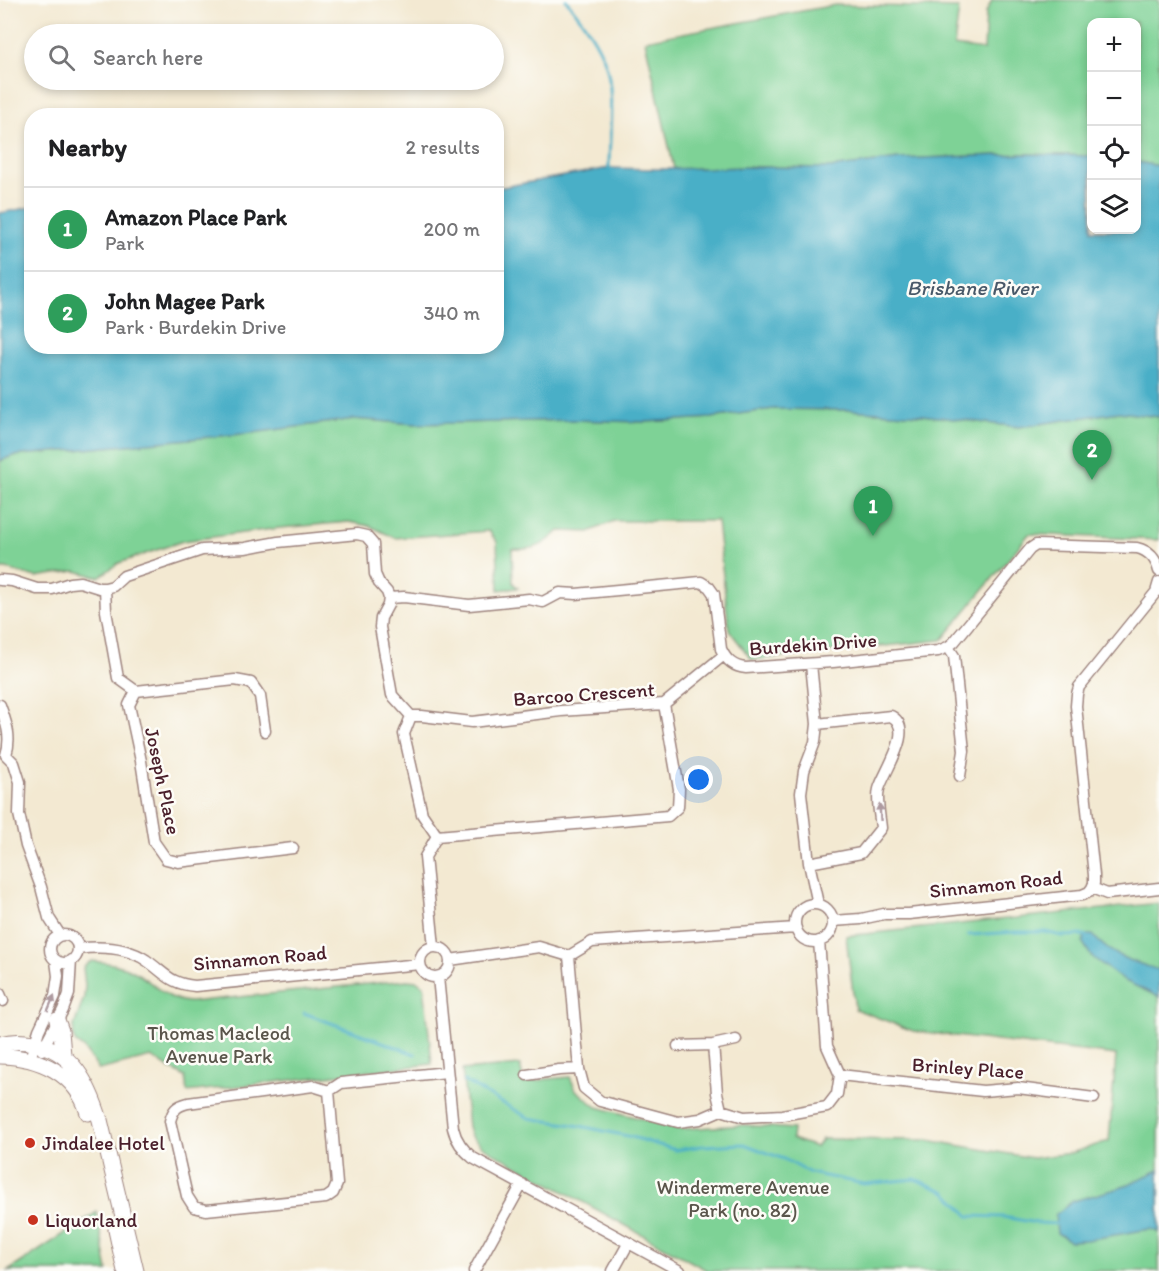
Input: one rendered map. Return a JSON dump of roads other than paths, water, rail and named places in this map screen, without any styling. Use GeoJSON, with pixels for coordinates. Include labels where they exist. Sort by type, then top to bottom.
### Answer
{"type":"FeatureCollection","features":[{"type":"Feature","properties":{"kind":"main road"},"geometry":{"type":"LineString","coordinates":[[57,1020],[61,1030],[63,1055]]}},
{"type":"Feature","properties":{"kind":"main road"},"geometry":{"type":"LineString","coordinates":[[0,1044],[16,1041],[40,1045],[63,1055],[80,1074],[96,1106],[136,1271]]}},
{"type":"Feature","properties":{"kind":"main road"},"geometry":{"type":"LineString","coordinates":[[0,1056],[13,1056],[35,1061],[52,1068],[78,1092],[90,1119],[125,1271]]}},
{"type":"Feature","properties":{"kind":"street"},"geometry":{"type":"LineString","coordinates":[[0,580],[38,589],[52,589],[80,582],[105,588],[113,586],[124,576],[202,550],[246,548],[278,542],[357,534],[366,536],[373,544],[375,574],[389,598],[380,627],[392,695],[411,716],[404,734],[422,814],[437,836],[425,857],[434,947]]}},
{"type":"Feature","properties":{"kind":"street"},"geometry":{"type":"LineString","coordinates":[[960,776],[964,751],[954,656],[948,647],[1030,549],[1036,544],[1137,548],[1152,555],[1158,565]]}},
{"type":"Feature","properties":{"kind":"street","name":"Burdekin Drive"},"geometry":{"type":"LineString","coordinates":[[389,598],[404,597],[469,605],[530,599],[543,602],[560,593],[574,594],[700,582],[709,587],[714,594],[721,649],[730,663],[738,668],[811,664],[938,651],[948,647]]}},
{"type":"Feature","properties":{"kind":"street"},"geometry":{"type":"LineString","coordinates":[[1092,888],[1094,875],[1077,694],[1086,678],[1156,592],[1159,582]]}},
{"type":"Feature","properties":{"kind":"street"},"geometry":{"type":"LineString","coordinates":[[105,588],[106,611],[118,678],[136,691],[235,680],[251,683],[260,696],[265,730]]}},
{"type":"Feature","properties":{"kind":"street"},"geometry":{"type":"LineString","coordinates":[[664,704],[724,655]]}},
{"type":"Feature","properties":{"kind":"street"},"geometry":{"type":"LineString","coordinates":[[811,664],[817,724],[815,742],[801,784],[809,862],[818,904]]}},
{"type":"Feature","properties":{"kind":"street","name":"Joseph Place"},"geometry":{"type":"LineString","coordinates":[[136,691],[129,705],[154,842],[166,859],[178,862],[293,848]]}},
{"type":"Feature","properties":{"kind":"street","name":"Barcoo Crescent"},"geometry":{"type":"LineString","coordinates":[[411,716],[472,722],[561,711],[664,704],[679,789],[678,807],[668,816],[437,836]]}},
{"type":"Feature","properties":{"kind":"street"},"geometry":{"type":"LineString","coordinates":[[0,705],[9,732],[9,744],[3,755],[14,763],[20,782],[19,814],[26,846],[41,887],[49,918],[60,936]]}},
{"type":"Feature","properties":{"kind":"street"},"geometry":{"type":"LineString","coordinates":[[809,862],[861,853],[881,828],[878,791],[901,738],[899,723],[891,716],[817,724]]}},
{"type":"Feature","properties":{"kind":"street","name":"Sinnamon Road"},"geometry":{"type":"LineString","coordinates":[[833,921],[861,919],[884,914],[909,914],[1082,896],[1092,888],[1107,894],[1159,888]]}},
{"type":"Feature","properties":{"kind":"street"},"geometry":{"type":"LineString","coordinates":[[811,904],[818,904],[832,915],[833,928],[825,938],[819,941],[807,941],[802,938],[795,921],[800,910],[811,904]]}},
{"type":"Feature","properties":{"kind":"street"},"geometry":{"type":"LineString","coordinates":[[450,960],[539,947],[568,956],[592,942],[796,928]]}},
{"type":"Feature","properties":{"kind":"street"},"geometry":{"type":"LineString","coordinates":[[65,935],[72,938],[78,949],[77,954],[71,960],[63,963],[51,956],[52,941],[60,936],[65,935]]}},
{"type":"Feature","properties":{"kind":"street"},"geometry":{"type":"LineString","coordinates":[[568,956],[579,1069],[584,1088],[600,1101],[678,1122],[700,1119],[721,1110],[744,1117],[782,1115],[827,1107],[837,1094],[840,1076],[827,1046],[819,941]]}},
{"type":"Feature","properties":{"kind":"street","name":"Sinnamon Road"},"geometry":{"type":"LineString","coordinates":[[78,949],[92,947],[131,952],[174,982],[195,986],[420,964]]}},
{"type":"Feature","properties":{"kind":"street"},"geometry":{"type":"LineString","coordinates":[[434,947],[443,949],[449,955],[450,960],[449,969],[438,977],[426,975],[420,964],[423,953],[434,947]]}},
{"type":"Feature","properties":{"kind":"street"},"geometry":{"type":"LineString","coordinates":[[35,1061],[40,1045],[63,1010],[69,994],[71,960]]}},
{"type":"Feature","properties":{"kind":"street"},"geometry":{"type":"LineString","coordinates":[[40,1045],[39,1030],[55,996],[58,976],[56,961]]}},
{"type":"Feature","properties":{"kind":"street"},"geometry":{"type":"LineString","coordinates":[[438,977],[453,1128],[460,1145],[473,1158],[680,1271]]}},
{"type":"Feature","properties":{"kind":"street"},"geometry":{"type":"LineString","coordinates":[[678,1046],[713,1045],[736,1040]]}},
{"type":"Feature","properties":{"kind":"street"},"geometry":{"type":"LineString","coordinates":[[713,1045],[717,1094],[721,1110]]}},
{"type":"Feature","properties":{"kind":"street"},"geometry":{"type":"LineString","coordinates":[[527,1075],[579,1069]]}},
{"type":"Feature","properties":{"kind":"street"},"geometry":{"type":"LineString","coordinates":[[329,1090],[337,1184],[333,1193],[326,1198],[239,1207],[206,1210],[194,1207],[187,1196],[170,1121],[178,1105],[313,1086],[329,1090],[340,1083],[447,1072]]}},
{"type":"Feature","properties":{"kind":"street","name":"Brinley Place"},"geometry":{"type":"LineString","coordinates":[[840,1076],[983,1091],[1018,1088],[1094,1098]]}},
{"type":"Feature","properties":{"kind":"street"},"geometry":{"type":"LineString","coordinates":[[474,1271],[522,1184]]}},
{"type":"Feature","properties":{"kind":"street"},"geometry":{"type":"LineString","coordinates":[[613,1271],[628,1244]]}},
{"type":"Feature","properties":{"kind":"water","name":"Brisbane River"},"geometry":{"type":"Polygon","coordinates":[[[1026,154],[1087,156],[1087,234],[1141,234],[1141,163],[1159,166],[1159,417],[1119,412],[1019,427],[922,415],[849,410],[773,409],[711,418],[645,422],[573,420],[416,424],[354,419],[252,433],[12,456],[0,461],[0,213],[24,208],[24,354],[504,354],[504,187],[609,168],[830,168],[899,159],[1026,154]]]}},
{"type":"Feature","properties":{"kind":"water"},"geometry":{"type":"Polygon","coordinates":[[[1085,935],[1093,935],[1107,948],[1123,957],[1159,970],[1159,997],[1123,980],[1091,956],[1083,943],[1085,935]]]}},
{"type":"Feature","properties":{"kind":"water"},"geometry":{"type":"Polygon","coordinates":[[[1159,1170],[1159,1232],[1150,1229],[1070,1241],[1057,1233],[1055,1215],[1073,1201],[1120,1188],[1159,1170]]]}},
{"type":"Feature","properties":{"kind":"waterway"},"geometry":{"type":"LineString","coordinates":[[566,0],[593,37],[608,73],[611,100],[609,168]]}},
{"type":"Feature","properties":{"kind":"waterway"},"geometry":{"type":"LineString","coordinates":[[968,935],[1045,932],[1062,936],[1085,935],[1088,937]]}},
{"type":"Feature","properties":{"kind":"waterway"},"geometry":{"type":"LineString","coordinates":[[304,1013],[415,1054]]}},
{"type":"Feature","properties":{"kind":"waterway"},"geometry":{"type":"LineString","coordinates":[[464,1081],[529,1118],[632,1137],[676,1150],[744,1144],[784,1159],[810,1173],[864,1184],[915,1179],[946,1192],[969,1216],[1003,1217],[1037,1223],[1060,1224]]}},
{"type":"Feature","properties":{"kind":"place","name":"John Magee Park"},"geometry":{"type":"Point","coordinates":[1092,480]}},
{"type":"Feature","properties":{"kind":"place","name":"Amazon Place Park"},"geometry":{"type":"Point","coordinates":[873,536]}},
{"type":"Feature","properties":{"kind":"place","name":"Jindalee Hotel"},"geometry":{"type":"Point","coordinates":[30,1143]}},
{"type":"Feature","properties":{"kind":"place","name":"Liquorland"},"geometry":{"type":"Point","coordinates":[33,1220]}},
{"type":"Feature","properties":{"kind":"park label","name":"Thomas Macleod Avenue Park"},"geometry":{"type":"Point","coordinates":[219,1044]}},
{"type":"Feature","properties":{"kind":"park label","name":"Windermere Avenue Park (no. 82)"},"geometry":{"type":"Point","coordinates":[743,1198]}}]}
